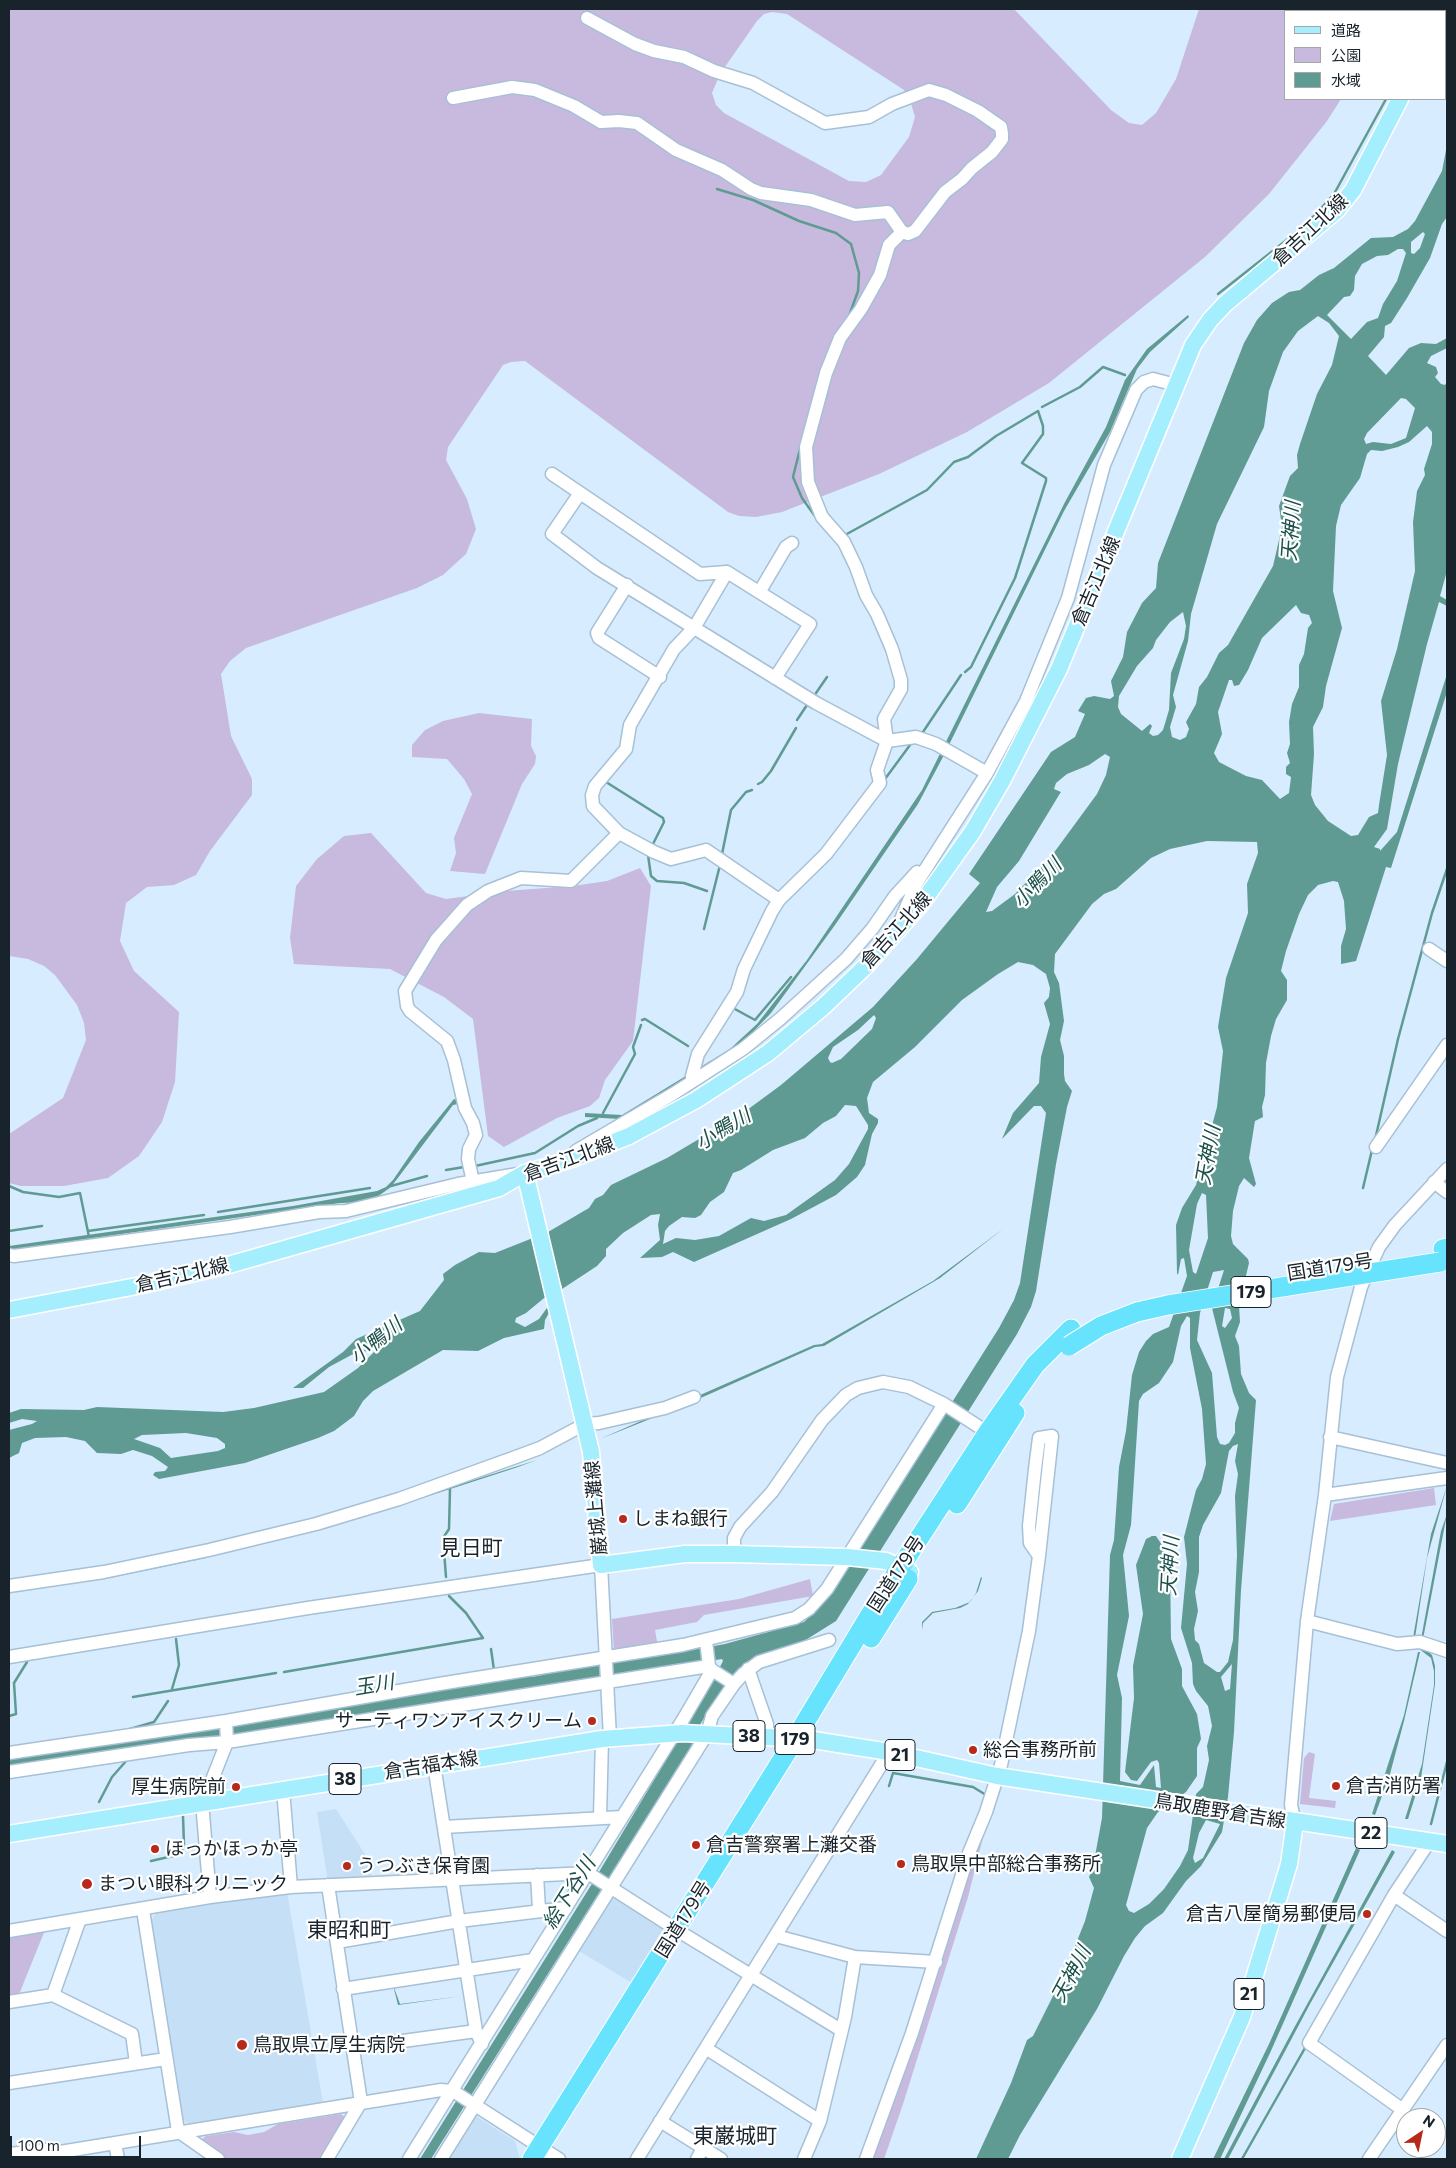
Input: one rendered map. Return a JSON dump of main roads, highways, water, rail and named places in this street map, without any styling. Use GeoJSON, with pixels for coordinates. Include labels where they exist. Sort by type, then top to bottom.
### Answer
{"type":"FeatureCollection","features":[{"type":"Feature","properties":{"kind":"highway","name":"国道179号"},"geometry":{"type":"LineString","coordinates":[[545,2156],[801,1739],[900,1567],[987,1432],[1029,1391],[1070,1338],[1104,1311],[1140,1299],[1447,1248]]}},
{"type":"Feature","properties":{"kind":"highway","name":"国道179号"},"geometry":{"type":"LineString","coordinates":[[1070,1338],[1119,1318],[1160,1307],[1447,1261]]}},
{"type":"Feature","properties":{"kind":"main road","name":"倉吉江北線"},"geometry":{"type":"LineString","coordinates":[[9,1310],[142,1285],[225,1266],[527,1180],[629,1136],[737,1075],[768,1053],[823,1007],[896,933],[944,874],[973,831],[1030,730],[1106,558],[1193,345],[1210,320],[1225,304],[1337,210],[1353,190],[1399,100]]}},
{"type":"Feature","properties":{"kind":"main road","name":"巌城上灘線"},"geometry":{"type":"LineString","coordinates":[[527,1180],[591,1452],[601,1566],[685,1554],[734,1554],[849,1557],[900,1567]]}},
{"type":"Feature","properties":{"kind":"main road","name":"倉吉福本線"},"geometry":{"type":"LineString","coordinates":[[9,1834],[606,1738],[678,1733],[801,1739]]}},
{"type":"Feature","properties":{"kind":"main road","name":"鳥取鹿野倉吉線"},"geometry":{"type":"LineString","coordinates":[[801,1739],[889,1752],[1000,1777],[1295,1822],[1288,1864],[1242,2017],[1180,2159]]}},
{"type":"Feature","properties":{"kind":"main road","name":"22"},"geometry":{"type":"LineString","coordinates":[[1295,1822],[1447,1844]]}},
{"type":"Feature","properties":{"kind":"water"},"geometry":{"type":"Polygon","coordinates":[[[1447,145],[1447,217],[1442,224],[1430,258],[1391,323],[1385,326],[1384,337],[1368,356],[1386,375],[1409,348],[1421,343],[1436,344],[1447,338],[1447,348],[1431,356],[1427,363],[1436,367],[1438,373],[1435,377],[1441,384],[1445,385],[1447,382],[1447,571],[1440,596],[1447,600],[1447,606],[1439,602],[1427,644],[1398,764],[1387,829],[1374,847],[1380,849],[1380,851],[1397,832],[1447,674],[1447,692],[1391,868],[1386,867],[1356,961],[1341,964],[1341,946],[1346,929],[1344,901],[1338,882],[1333,881],[1318,885],[1308,895],[1299,914],[1281,971],[1287,980],[1287,1000],[1276,1019],[1271,1036],[1266,1063],[1265,1095],[1262,1107],[1263,1117],[1255,1121],[1249,1158],[1256,1184],[1254,1187],[1244,1178],[1239,1186],[1233,1211],[1231,1236],[1233,1244],[1248,1259],[1249,1263],[1239,1305],[1240,1322],[1235,1336],[1239,1346],[1241,1374],[1249,1393],[1256,1400],[1241,1590],[1234,1732],[1228,1797],[1222,1832],[1201,1866],[1186,1881],[1163,1913],[1145,1926],[1135,1938],[1097,2009],[1020,2135],[1008,2159],[976,2159],[1011,2083],[1027,2040],[1033,2036],[1063,1976],[1085,1921],[1094,1888],[1089,1877],[1093,1867],[1102,1818],[1110,1555],[1114,1540],[1119,1467],[1126,1431],[1132,1375],[1139,1352],[1146,1341],[1153,1334],[1169,1327],[1187,1276],[1184,1258],[1181,1259],[1178,1275],[1177,1273],[1176,1225],[1182,1208],[1196,1185],[1217,1107],[1223,1051],[1218,1027],[1226,978],[1248,913],[1247,884],[1258,853],[1257,842],[1207,841],[1170,849],[1151,858],[1116,889],[1104,894],[1092,904],[1055,954],[1054,972],[1059,983],[1064,1021],[1060,1040],[1064,1056],[1064,1074],[1065,1081],[1072,1091],[1056,1164],[1036,1291],[1031,1307],[1017,1334],[836,1621],[804,1641],[746,1662],[730,1677],[701,1723],[691,1746],[431,2159],[420,2159],[590,1887],[708,1690],[723,1661],[722,1659],[9,1769],[9,1758],[529,1675],[532,1677],[542,1675],[544,1672],[659,1656],[725,1644],[804,1622],[829,1597],[999,1328],[1014,1300],[1020,1283],[1046,1113],[1041,1106],[1034,1106],[1002,1139],[1013,1113],[1039,1083],[1041,1057],[1050,1024],[1044,1003],[1049,997],[1050,988],[1046,974],[1033,965],[1018,962],[998,974],[962,1000],[915,1047],[873,1082],[867,1098],[869,1113],[878,1119],[878,1123],[872,1134],[865,1165],[857,1177],[836,1195],[791,1219],[694,1262],[673,1252],[662,1257],[640,1258],[660,1240],[658,1225],[660,1214],[651,1215],[623,1233],[606,1249],[606,1256],[597,1266],[562,1289],[545,1320],[544,1329],[504,1338],[478,1351],[443,1350],[373,1391],[363,1401],[354,1416],[334,1431],[318,1438],[245,1463],[159,1479],[153,1475],[155,1472],[165,1471],[168,1467],[152,1456],[133,1450],[121,1454],[97,1453],[85,1441],[66,1437],[35,1438],[22,1443],[19,1453],[9,1458],[9,1430],[37,1421],[22,1419],[9,1423],[9,1413],[21,1409],[84,1410],[97,1407],[223,1412],[254,1408],[324,1392],[358,1368],[385,1341],[381,1340],[368,1351],[355,1353],[329,1367],[303,1388],[293,1388],[343,1352],[356,1339],[420,1311],[444,1280],[443,1274],[455,1265],[479,1252],[495,1253],[548,1232],[589,1208],[595,1199],[603,1195],[611,1185],[667,1158],[743,1113],[781,1085],[873,1007],[917,959],[980,883],[969,874],[1051,752],[1075,737],[1085,714],[1078,711],[1086,698],[1094,696],[1110,699],[1114,696],[1111,681],[1123,657],[1127,632],[1142,603],[1156,588],[1158,563],[1244,343],[1257,320],[1272,303],[1289,292],[1300,290],[1319,275],[1334,268],[1371,238],[1393,237],[1408,229],[1415,221],[1442,171],[1447,145]],[[1423,232],[1411,242],[1411,253],[1414,254],[1420,248],[1425,234],[1423,232]],[[1398,249],[1388,255],[1377,256],[1362,264],[1355,276],[1354,290],[1350,296],[1344,297],[1327,315],[1351,339],[1367,322],[1378,318],[1383,304],[1397,281],[1406,253],[1403,249],[1398,249]],[[1318,316],[1298,331],[1283,352],[1269,391],[1264,427],[1217,524],[1191,614],[1188,641],[1173,695],[1176,707],[1170,727],[1172,737],[1180,740],[1186,737],[1189,729],[1186,722],[1196,704],[1199,687],[1207,677],[1219,653],[1228,645],[1273,566],[1282,527],[1279,506],[1290,476],[1298,468],[1297,455],[1300,444],[1317,394],[1332,365],[1339,336],[1329,323],[1318,316]],[[1401,398],[1367,433],[1364,439],[1366,444],[1373,442],[1391,444],[1406,438],[1415,408],[1406,399],[1401,398]],[[1427,426],[1409,442],[1382,451],[1371,450],[1367,454],[1360,478],[1341,505],[1336,526],[1333,591],[1342,628],[1326,686],[1323,707],[1313,727],[1314,754],[1311,795],[1315,805],[1328,821],[1351,836],[1358,835],[1369,817],[1378,813],[1387,755],[1381,701],[1397,649],[1415,571],[1413,522],[1417,491],[1425,475],[1424,469],[1432,444],[1432,432],[1427,426]],[[1296,605],[1262,638],[1239,685],[1234,686],[1232,680],[1229,680],[1218,712],[1222,734],[1214,753],[1219,762],[1246,776],[1262,780],[1280,799],[1289,793],[1291,777],[1286,774],[1286,767],[1290,763],[1287,753],[1290,744],[1289,722],[1292,704],[1299,687],[1299,665],[1304,654],[1308,628],[1312,623],[1309,615],[1301,613],[1296,605]],[[1183,612],[1170,622],[1156,640],[1153,648],[1137,666],[1119,696],[1118,707],[1121,714],[1142,731],[1150,724],[1152,726],[1149,733],[1153,736],[1158,735],[1163,730],[1169,710],[1171,673],[1184,639],[1186,626],[1183,612]],[[1105,754],[1089,765],[1067,774],[1056,783],[1054,789],[1061,792],[1019,861],[997,887],[986,912],[992,911],[1015,894],[1050,858],[1097,794],[1106,775],[1110,757],[1105,754]],[[874,1015],[858,1030],[833,1047],[828,1058],[832,1063],[841,1059],[872,1029],[876,1018],[874,1015]],[[845,1105],[836,1116],[823,1123],[805,1138],[773,1150],[733,1173],[724,1192],[710,1202],[701,1215],[695,1218],[682,1217],[669,1226],[665,1231],[663,1244],[676,1238],[695,1240],[719,1236],[751,1218],[764,1221],[786,1215],[835,1180],[849,1164],[868,1129],[868,1125],[856,1106],[845,1105]],[[1202,1193],[1197,1204],[1189,1250],[1193,1272],[1196,1274],[1208,1238],[1206,1195],[1202,1193]],[[1224,1270],[1213,1272],[1200,1313],[1197,1340],[1212,1373],[1217,1437],[1220,1444],[1225,1445],[1229,1443],[1235,1433],[1235,1423],[1239,1408],[1233,1392],[1212,1308],[1224,1270]],[[561,1284],[526,1313],[516,1318],[515,1322],[525,1327],[539,1319],[562,1287],[561,1284]],[[1225,1308],[1222,1326],[1225,1328],[1232,1318],[1230,1309],[1225,1308]],[[1187,1316],[1181,1326],[1173,1362],[1159,1383],[1143,1394],[1139,1401],[1131,1525],[1123,1555],[1129,1616],[1117,1675],[1122,1698],[1120,1781],[1140,1785],[1154,1765],[1156,1787],[1161,1788],[1159,1763],[1157,1760],[1151,1762],[1137,1781],[1131,1780],[1125,1772],[1134,1698],[1133,1666],[1143,1614],[1136,1565],[1146,1539],[1152,1536],[1156,1536],[1162,1545],[1170,1566],[1171,1639],[1182,1669],[1182,1686],[1197,1714],[1201,1739],[1197,1748],[1197,1776],[1186,1792],[1158,1812],[1147,1828],[1126,1905],[1129,1911],[1134,1913],[1149,1904],[1164,1889],[1180,1866],[1188,1850],[1196,1794],[1203,1787],[1209,1760],[1207,1746],[1212,1726],[1208,1706],[1193,1684],[1192,1663],[1181,1628],[1187,1564],[1184,1537],[1196,1490],[1202,1479],[1206,1464],[1202,1409],[1190,1348],[1190,1318],[1187,1316]],[[186,1433],[142,1435],[134,1439],[160,1448],[171,1458],[218,1451],[225,1448],[225,1444],[217,1438],[186,1433]],[[1238,1444],[1229,1451],[1221,1493],[1203,1525],[1199,1537],[1199,1572],[1195,1592],[1198,1611],[1194,1629],[1195,1640],[1199,1644],[1204,1663],[1220,1672],[1228,1662],[1233,1640],[1237,1555],[1235,1496],[1238,1474],[1235,1461],[1238,1444]],[[1232,1664],[1221,1677],[1225,1691],[1230,1689],[1232,1664]],[[1206,1820],[1199,1833],[1193,1858],[1195,1863],[1203,1858],[1220,1824],[1206,1820]]]}},
{"type":"Feature","properties":{"kind":"water"},"geometry":{"type":"Polygon","coordinates":[[[1188,315],[1189,317],[1150,352],[1137,369],[1110,432],[1064,511],[918,804],[835,925],[771,1013],[729,1053],[620,1119],[585,1117],[585,1113],[622,1115],[730,1049],[757,1024],[807,960],[922,790],[1065,502],[1106,427],[1125,380],[1147,349],[1188,315]]]}},
{"type":"Feature","properties":{"kind":"water"},"geometry":{"type":"Polygon","coordinates":[[[454,1099],[457,1100],[458,1104],[453,1105],[391,1187],[370,1202],[340,1203],[9,1250],[9,1246],[293,1206],[377,1191],[386,1187],[393,1180],[419,1142],[454,1099]]]}},
{"type":"Feature","properties":{"kind":"water"},"geometry":{"type":"Polygon","coordinates":[[[1003,1229],[940,1278],[824,1346],[815,1347],[685,1405],[600,1439],[814,1345],[822,1344],[933,1281],[1003,1229]]]}},
{"type":"Feature","properties":{"kind":"water"},"geometry":{"type":"Polygon","coordinates":[[[537,1460],[515,1468],[404,1504],[426,1495],[537,1460]]]}},
{"type":"Feature","properties":{"kind":"water"},"geometry":{"type":"Polygon","coordinates":[[[1447,1486],[1427,1558],[1415,1638],[1413,1638],[1431,1534],[1447,1486]]]}},
{"type":"Feature","properties":{"kind":"water"},"geometry":{"type":"Polygon","coordinates":[[[1447,1514],[1423,1639],[1421,1639],[1441,1531],[1447,1514]]]}},
{"type":"Feature","properties":{"kind":"water"},"geometry":{"type":"Polygon","coordinates":[[[206,1556],[206,1558],[104,1579],[104,1578],[206,1556]]]}},
{"type":"Feature","properties":{"kind":"water"},"geometry":{"type":"Polygon","coordinates":[[[981,1577],[978,1591],[973,1598],[976,1593],[981,1577]]]}},
{"type":"Feature","properties":{"kind":"water"},"geometry":{"type":"Polygon","coordinates":[[[969,1602],[960,1608],[933,1613],[923,1623],[922,1630],[922,1622],[932,1612],[955,1608],[969,1602]]]}},
{"type":"Feature","properties":{"kind":"water"},"geometry":{"type":"Polygon","coordinates":[[[1418,1643],[1432,1655],[1435,1666],[1435,1684],[1421,1778],[1408,1819],[1405,1819],[1422,1764],[1434,1685],[1434,1671],[1431,1658],[1414,1645],[1418,1643]]]}},
{"type":"Feature","properties":{"kind":"water"},"geometry":{"type":"Polygon","coordinates":[[[1418,1652],[1420,1652],[1404,1721],[1390,1774],[1375,1815],[1372,1814],[1404,1715],[1418,1652]]]}},
{"type":"Feature","properties":{"kind":"water"},"geometry":{"type":"Polygon","coordinates":[[[1356,1848],[1360,1850],[1270,2053],[1220,2159],[1213,2159],[1269,2044],[1356,1848]]]}},
{"type":"Feature","properties":{"kind":"water"},"geometry":{"type":"Polygon","coordinates":[[[1392,1850],[1395,1852],[1310,2004],[1228,2159],[1224,2159],[1294,2028],[1392,1850]]]}},
{"type":"Feature","properties":{"kind":"water"},"geometry":{"type":"Polygon","coordinates":[[[393,1985],[400,2004],[462,1996],[398,2005],[393,1985]]]}},
{"type":"Feature","properties":{"kind":"waterway"},"geometry":{"type":"LineString","coordinates":[[1218,294],[1293,235],[1334,194],[1385,100]]}},
{"type":"Feature","properties":{"kind":"waterway"},"geometry":{"type":"LineString","coordinates":[[717,189],[753,200],[799,221],[836,233],[851,244],[859,273],[858,291],[849,316]]}},
{"type":"Feature","properties":{"kind":"waterway"},"geometry":{"type":"LineString","coordinates":[[1042,407],[1080,387],[1103,367],[1125,375]]}},
{"type":"Feature","properties":{"kind":"waterway"},"geometry":{"type":"LineString","coordinates":[[845,535],[927,490],[954,462],[968,457],[996,436],[1038,411],[1043,426],[1043,434],[1022,463],[1046,478],[1046,481],[1015,578],[971,667],[965,672]]}},
{"type":"Feature","properties":{"kind":"waterway"},"geometry":{"type":"LineString","coordinates":[[805,429],[793,477],[802,498],[822,526]]}},
{"type":"Feature","properties":{"kind":"waterway"},"geometry":{"type":"LineString","coordinates":[[923,732],[961,675]]}},
{"type":"Feature","properties":{"kind":"waterway"},"geometry":{"type":"LineString","coordinates":[[816,693],[827,677]]}},
{"type":"Feature","properties":{"kind":"waterway"},"geometry":{"type":"LineString","coordinates":[[797,720],[807,705]]}},
{"type":"Feature","properties":{"kind":"waterway"},"geometry":{"type":"LineString","coordinates":[[758,784],[771,771],[796,728]]}},
{"type":"Feature","properties":{"kind":"waterway"},"geometry":{"type":"LineString","coordinates":[[885,779],[910,745]]}},
{"type":"Feature","properties":{"kind":"waterway"},"geometry":{"type":"LineString","coordinates":[[606,779],[606,782],[663,818],[664,822],[652,846]]}},
{"type":"Feature","properties":{"kind":"waterway"},"geometry":{"type":"LineString","coordinates":[[722,854],[731,810],[746,792],[752,790]]}},
{"type":"Feature","properties":{"kind":"waterway"},"geometry":{"type":"LineString","coordinates":[[648,855],[651,876],[657,881],[684,883],[707,891]]}},
{"type":"Feature","properties":{"kind":"waterway"},"geometry":{"type":"LineString","coordinates":[[704,929],[720,865]]}},
{"type":"Feature","properties":{"kind":"waterway"},"geometry":{"type":"LineString","coordinates":[[1375,1140],[1398,1039],[1432,913],[1447,869]]}},
{"type":"Feature","properties":{"kind":"waterway"},"geometry":{"type":"LineString","coordinates":[[733,1008],[755,1020],[791,977]]}},
{"type":"Feature","properties":{"kind":"waterway"},"geometry":{"type":"LineString","coordinates":[[642,1020],[645,1019],[688,1046]]}},
{"type":"Feature","properties":{"kind":"waterway"},"geometry":{"type":"LineString","coordinates":[[603,1113],[635,1054],[633,1047],[641,1025]]}},
{"type":"Feature","properties":{"kind":"waterway"},"geometry":{"type":"LineString","coordinates":[[475,1166],[535,1153],[578,1126],[597,1118]]}},
{"type":"Feature","properties":{"kind":"waterway"},"geometry":{"type":"LineString","coordinates":[[1363,1188],[1372,1150]]}},
{"type":"Feature","properties":{"kind":"waterway"},"geometry":{"type":"LineString","coordinates":[[446,1170],[464,1167]]}},
{"type":"Feature","properties":{"kind":"waterway"},"geometry":{"type":"LineString","coordinates":[[391,1186],[427,1176]]}},
{"type":"Feature","properties":{"kind":"waterway"},"geometry":{"type":"LineString","coordinates":[[9,1186],[23,1192],[59,1197],[80,1193],[89,1237]]}},
{"type":"Feature","properties":{"kind":"waterway"},"geometry":{"type":"LineString","coordinates":[[218,1212],[370,1188]]}},
{"type":"Feature","properties":{"kind":"waterway"},"geometry":{"type":"LineString","coordinates":[[88,1231],[204,1215]]}},
{"type":"Feature","properties":{"kind":"waterway"},"geometry":{"type":"LineString","coordinates":[[9,1231],[42,1226]]}},
{"type":"Feature","properties":{"kind":"waterway"},"geometry":{"type":"LineString","coordinates":[[446,1577],[443,1538],[449,1529],[450,1489]]}},
{"type":"Feature","properties":{"kind":"waterway"},"geometry":{"type":"LineString","coordinates":[[284,1672],[483,1638],[466,1613],[449,1596]]}},
{"type":"Feature","properties":{"kind":"waterway"},"geometry":{"type":"LineString","coordinates":[[172,1689],[179,1665],[176,1639]]}},
{"type":"Feature","properties":{"kind":"waterway"},"geometry":{"type":"LineString","coordinates":[[491,1649],[494,1670]]}},
{"type":"Feature","properties":{"kind":"waterway"},"geometry":{"type":"LineString","coordinates":[[9,1716],[16,1714],[14,1683],[27,1662]]}},
{"type":"Feature","properties":{"kind":"waterway"},"geometry":{"type":"LineString","coordinates":[[133,1697],[276,1673]]}},
{"type":"Feature","properties":{"kind":"waterway"},"geometry":{"type":"LineString","coordinates":[[130,1729],[154,1722],[168,1701]]}},
{"type":"Feature","properties":{"kind":"waterway"},"geometry":{"type":"LineString","coordinates":[[99,1802],[112,1777],[127,1760]]}},
{"type":"Feature","properties":{"kind":"waterway"},"geometry":{"type":"LineString","coordinates":[[1431,1824],[1447,1762]]}},
{"type":"Feature","properties":{"kind":"waterway"},"geometry":{"type":"LineString","coordinates":[[889,1786],[893,1773],[973,1787],[986,1795]]}},
{"type":"Feature","properties":{"kind":"waterway"},"geometry":{"type":"LineString","coordinates":[[151,1861],[177,1855],[181,1852],[184,1845],[183,1816]]}},
{"type":"Feature","properties":{"kind":"waterway"},"geometry":{"type":"LineString","coordinates":[[1242,2159],[1305,2048]]}},
{"type":"Feature","properties":{"kind":"place","name":"しまね銀行"},"geometry":{"type":"Point","coordinates":[623,1519]}},
{"type":"Feature","properties":{"kind":"place","name":"サーティワンアイスクリーム"},"geometry":{"type":"Point","coordinates":[592,1721]}},
{"type":"Feature","properties":{"kind":"place","name":"総合事務所前"},"geometry":{"type":"Point","coordinates":[973,1750]}},
{"type":"Feature","properties":{"kind":"place","name":"倉吉消防署"},"geometry":{"type":"Point","coordinates":[1336,1786]}},
{"type":"Feature","properties":{"kind":"place","name":"厚生病院前"},"geometry":{"type":"Point","coordinates":[236,1787]}},
{"type":"Feature","properties":{"kind":"place","name":"倉吉警察署上灘交番"},"geometry":{"type":"Point","coordinates":[696,1845]}},
{"type":"Feature","properties":{"kind":"place","name":"ほっかほっか亭"},"geometry":{"type":"Point","coordinates":[155,1849]}},
{"type":"Feature","properties":{"kind":"place","name":"鳥取県中部総合事務所"},"geometry":{"type":"Point","coordinates":[901,1864]}},
{"type":"Feature","properties":{"kind":"place","name":"うつぶき保育園"},"geometry":{"type":"Point","coordinates":[347,1866]}},
{"type":"Feature","properties":{"kind":"place","name":"まつい眼科クリニック"},"geometry":{"type":"Point","coordinates":[87,1884]}},
{"type":"Feature","properties":{"kind":"place","name":"倉吉八屋簡易郵便局"},"geometry":{"type":"Point","coordinates":[1367,1914]}},
{"type":"Feature","properties":{"kind":"place","name":"鳥取県立厚生病院"},"geometry":{"type":"Point","coordinates":[242,2045]}},
{"type":"Feature","properties":{"kind":"district","name":"見日町"},"geometry":{"type":"Point","coordinates":[471,1548]}},
{"type":"Feature","properties":{"kind":"district","name":"東昭和町"},"geometry":{"type":"Point","coordinates":[349,1930]}},
{"type":"Feature","properties":{"kind":"district","name":"東巌城町"},"geometry":{"type":"Point","coordinates":[735,2136]}},
{"type":"Feature","properties":{"kind":"water label","name":"天神川"},"geometry":{"type":"Point","coordinates":[1291,531]}},
{"type":"Feature","properties":{"kind":"water label","name":"小鴨川"},"geometry":{"type":"Point","coordinates":[1037,883]}},
{"type":"Feature","properties":{"kind":"water label","name":"小鴨川"},"geometry":{"type":"Point","coordinates":[723,1129]}},
{"type":"Feature","properties":{"kind":"water label","name":"天神川"},"geometry":{"type":"Point","coordinates":[1208,1155]}},
{"type":"Feature","properties":{"kind":"water label","name":"小鴨川"},"geometry":{"type":"Point","coordinates":[376,1341]}},
{"type":"Feature","properties":{"kind":"water label","name":"天神川"},"geometry":{"type":"Point","coordinates":[1170,1566]}},
{"type":"Feature","properties":{"kind":"water label","name":"玉川"},"geometry":{"type":"Point","coordinates":[374,1685]}},
{"type":"Feature","properties":{"kind":"water label","name":"絵下谷川"},"geometry":{"type":"Point","coordinates":[569,1893]}},
{"type":"Feature","properties":{"kind":"water label","name":"天神川"},"geometry":{"type":"Point","coordinates":[1071,1974]}}]}
